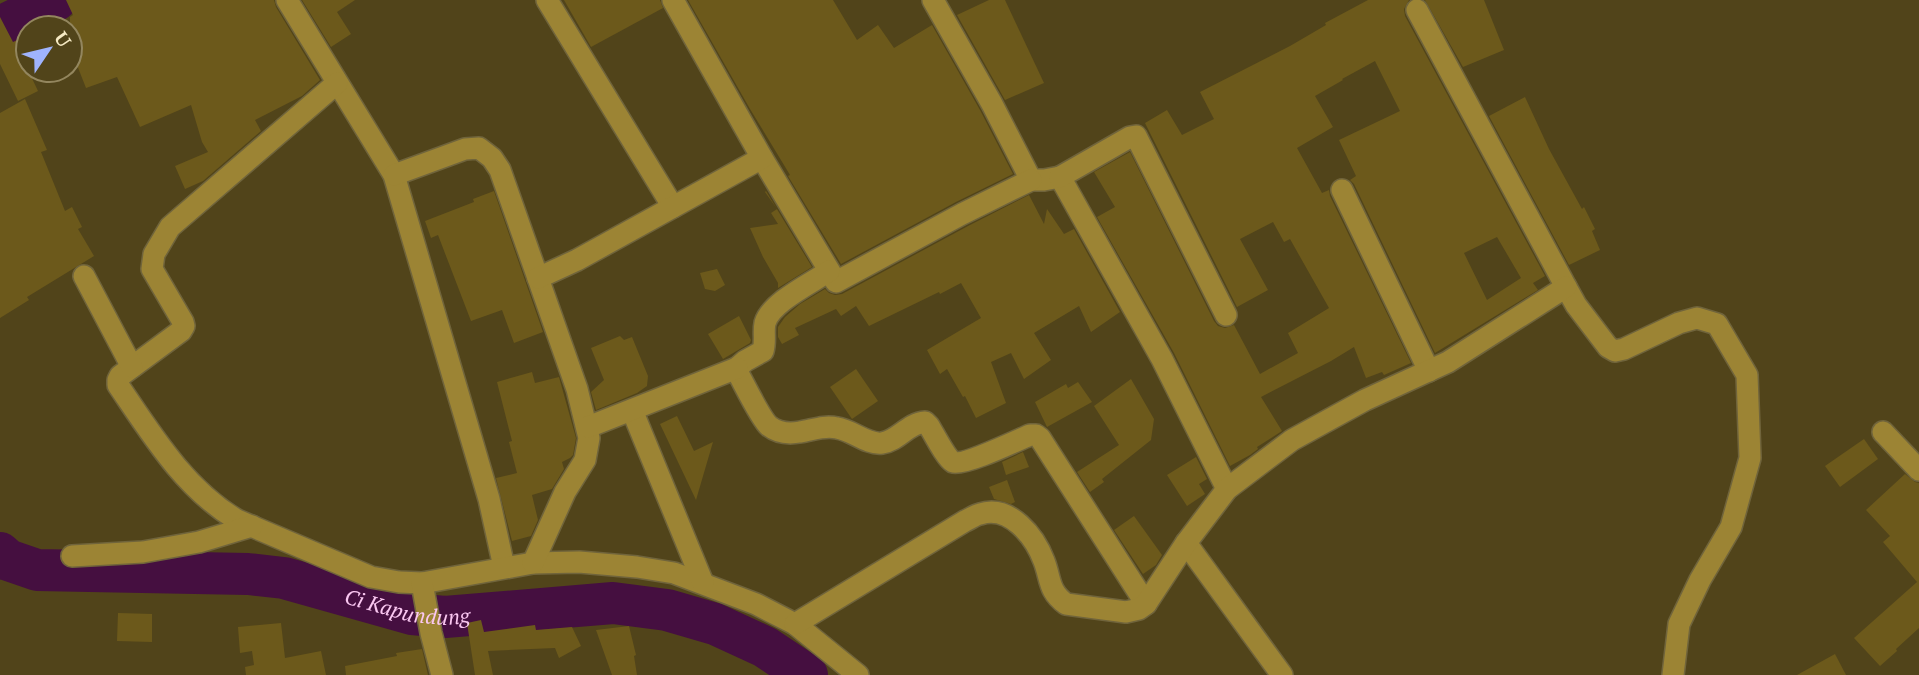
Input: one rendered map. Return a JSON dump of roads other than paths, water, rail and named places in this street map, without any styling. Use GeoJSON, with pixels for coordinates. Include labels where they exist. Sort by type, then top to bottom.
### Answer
{"type":"FeatureCollection","features":[{"type":"Feature","properties":{"kind":"street"},"geometry":{"type":"LineString","coordinates":[[287,0],[394,175],[489,499],[505,567]]}},
{"type":"Feature","properties":{"kind":"street"},"geometry":{"type":"LineString","coordinates":[[547,0],[673,207]]}},
{"type":"Feature","properties":{"kind":"street"},"geometry":{"type":"LineString","coordinates":[[673,0],[836,282],[1031,180],[1060,177],[1136,136],[1226,315]]}},
{"type":"Feature","properties":{"kind":"street"},"geometry":{"type":"LineString","coordinates":[[933,0],[1031,180]]}},
{"type":"Feature","properties":{"kind":"street"},"geometry":{"type":"LineString","coordinates":[[1417,10],[1576,305],[1608,347],[1615,351],[1623,349],[1679,323],[1697,318],[1717,324],[1747,375],[1750,458],[1731,527],[1700,580],[1679,624],[1673,675]]}},
{"type":"Feature","properties":{"kind":"street"},"geometry":{"type":"LineString","coordinates":[[337,83],[170,227],[154,254],[152,269],[184,327],[120,376],[118,385],[161,450],[194,486],[222,511],[237,520],[371,577],[423,589],[505,567],[533,563],[579,562],[674,573],[756,604],[795,624],[858,675]]}},
{"type":"Feature","properties":{"kind":"street"},"geometry":{"type":"LineString","coordinates":[[394,175],[465,149],[479,148],[492,158],[500,170],[577,389],[589,438],[585,460],[565,492],[533,563]]}},
{"type":"Feature","properties":{"kind":"street"},"geometry":{"type":"LineString","coordinates":[[538,278],[577,260],[762,158]]}},
{"type":"Feature","properties":{"kind":"street"},"geometry":{"type":"LineString","coordinates":[[1060,177],[1162,359],[1227,489]]}},
{"type":"Feature","properties":{"kind":"street"},"geometry":{"type":"LineString","coordinates":[[1342,190],[1429,371]]}},
{"type":"Feature","properties":{"kind":"street"},"geometry":{"type":"LineString","coordinates":[[588,427],[737,368],[763,351],[765,323],[780,302],[830,271]]}},
{"type":"Feature","properties":{"kind":"street"},"geometry":{"type":"LineString","coordinates":[[84,276],[132,367]]}},
{"type":"Feature","properties":{"kind":"street"},"geometry":{"type":"LineString","coordinates":[[795,624],[965,521],[981,513],[993,512],[1005,514],[1021,525],[1035,542],[1057,598],[1066,604],[1133,612],[1146,604],[1186,543],[1227,489],[1292,440],[1366,400],[1448,362],[1566,287]]}},
{"type":"Feature","properties":{"kind":"street"},"geometry":{"type":"LineString","coordinates":[[737,368],[768,425],[782,433],[824,426],[835,427],[849,430],[879,444],[887,442],[917,422],[925,422],[948,456],[957,463],[1036,435],[1146,604]]}},
{"type":"Feature","properties":{"kind":"street"},"geometry":{"type":"LineString","coordinates":[[632,410],[703,583]]}},
{"type":"Feature","properties":{"kind":"street"},"geometry":{"type":"LineString","coordinates":[[1883,432],[1919,470]]}},
{"type":"Feature","properties":{"kind":"street"},"geometry":{"type":"LineString","coordinates":[[72,556],[143,552],[199,542],[252,526]]}},
{"type":"Feature","properties":{"kind":"street"},"geometry":{"type":"LineString","coordinates":[[1186,543],[1282,675]]}},
{"type":"Feature","properties":{"kind":"street"},"geometry":{"type":"LineString","coordinates":[[423,589],[442,675]]}},
{"type":"Feature","properties":{"kind":"waterway","name":"Ci Kapundung"},"geometry":{"type":"LineString","coordinates":[[0,27],[56,0]]}},
{"type":"Feature","properties":{"kind":"waterway","name":"Ci Kapundung"},"geometry":{"type":"LineString","coordinates":[[0,553],[8,560],[37,570],[248,574],[284,578],[412,614],[445,617],[613,603],[667,610],[715,624],[765,647],[807,675]]}}]}
